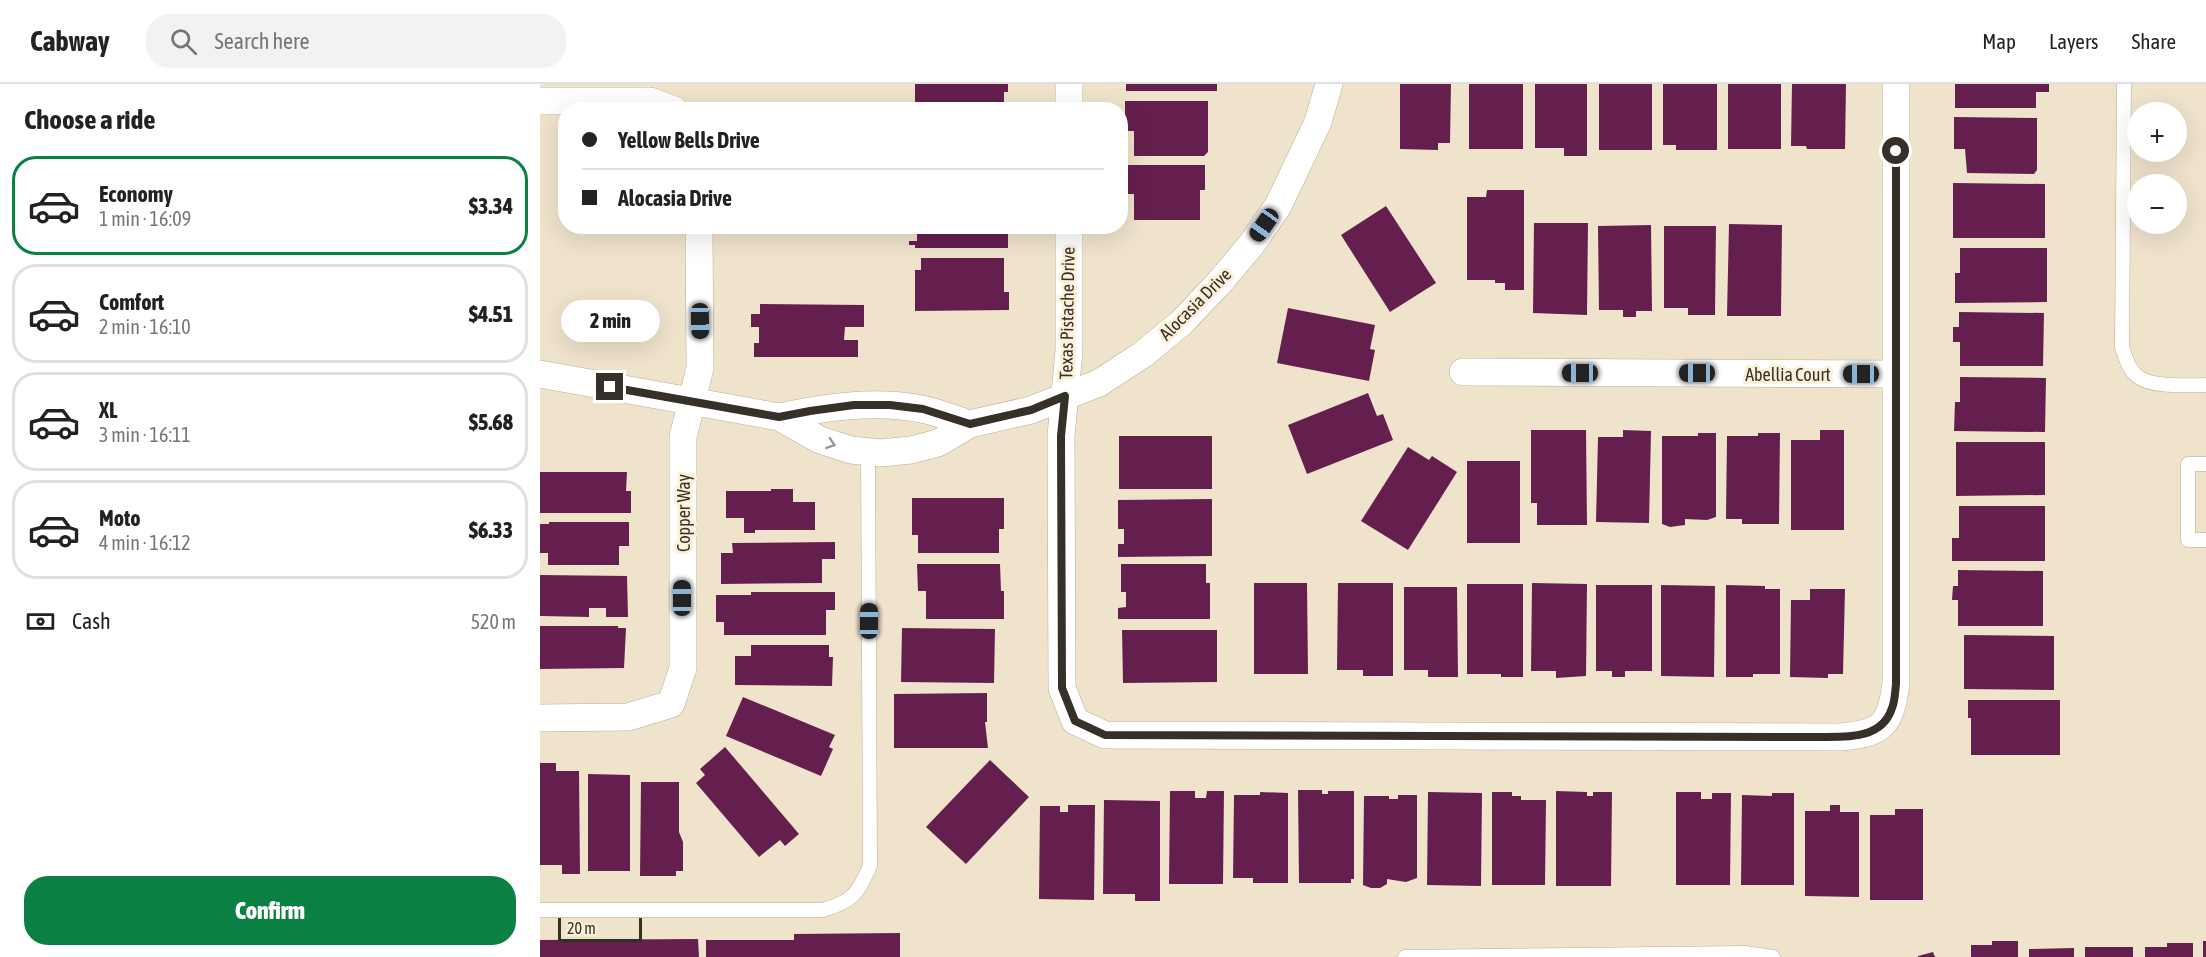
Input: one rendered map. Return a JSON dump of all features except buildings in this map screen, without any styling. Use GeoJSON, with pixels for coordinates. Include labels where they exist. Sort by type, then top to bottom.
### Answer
{"type":"FeatureCollection","features":[{"type":"Feature","properties":{"kind":"street"},"geometry":{"type":"LineString","coordinates":[[1069,84],[1069,102]]}},
{"type":"Feature","properties":{"kind":"street","name":"Alocasia Drive"},"geometry":{"type":"LineString","coordinates":[[540,374],[779,417],[820,440],[851,450],[880,453],[938,444],[970,424],[1031,410],[1099,383],[1142,355],[1181,323],[1220,283],[1251,245],[1278,206],[1318,122],[1329,84]]}},
{"type":"Feature","properties":{"kind":"street"},"geometry":{"type":"LineString","coordinates":[[1896,84],[1896,374]]}},
{"type":"Feature","properties":{"kind":"street"},"geometry":{"type":"LineString","coordinates":[[540,101],[650,100],[655,102]]}},
{"type":"Feature","properties":{"kind":"street","name":"Copper Way"},"geometry":{"type":"LineString","coordinates":[[540,718],[628,717],[671,704],[682,668],[682,437],[700,368],[699,234]]}},
{"type":"Feature","properties":{"kind":"street","name":"Texas Pistache Drive"},"geometry":{"type":"LineString","coordinates":[[1069,234],[1069,351],[1061,436],[1062,688],[1075,721],[1105,735],[1841,737],[1866,735],[1885,724],[1893,708],[1896,684],[1896,374]]}},
{"type":"Feature","properties":{"kind":"street","name":"Abellia Court"},"geometry":{"type":"LineString","coordinates":[[1463,372],[1896,374]]}},
{"type":"Feature","properties":{"kind":"street","name":"Alocasia Drive"},"geometry":{"type":"LineString","coordinates":[[779,417],[854,405],[890,405],[923,409],[970,424]]}},
{"type":"Feature","properties":{"kind":"lane"},"geometry":{"type":"LineString","coordinates":[[2124,84],[2122,347],[2128,364],[2137,376],[2157,383],[2206,385]]}},
{"type":"Feature","properties":{"kind":"lane"},"geometry":{"type":"LineString","coordinates":[[540,910],[823,910],[845,904],[860,888],[870,866],[868,452]]}},
{"type":"Feature","properties":{"kind":"lane"},"geometry":{"type":"LineString","coordinates":[[2206,464],[2188,464],[2188,540],[2206,540]]}},
{"type":"Feature","properties":{"kind":"lane"},"geometry":{"type":"LineString","coordinates":[[1405,957],[1745,953],[1773,957]]}},
{"type":"Feature","properties":{"kind":"route"},"geometry":{"type":"LineString","coordinates":[[610,387],[779,417],[854,405],[890,405],[923,409],[970,424],[1031,410],[1065,396],[1061,436],[1062,688],[1075,721],[1105,735],[1841,737],[1866,735],[1885,724],[1893,708],[1896,684],[1896,151]]}}]}
